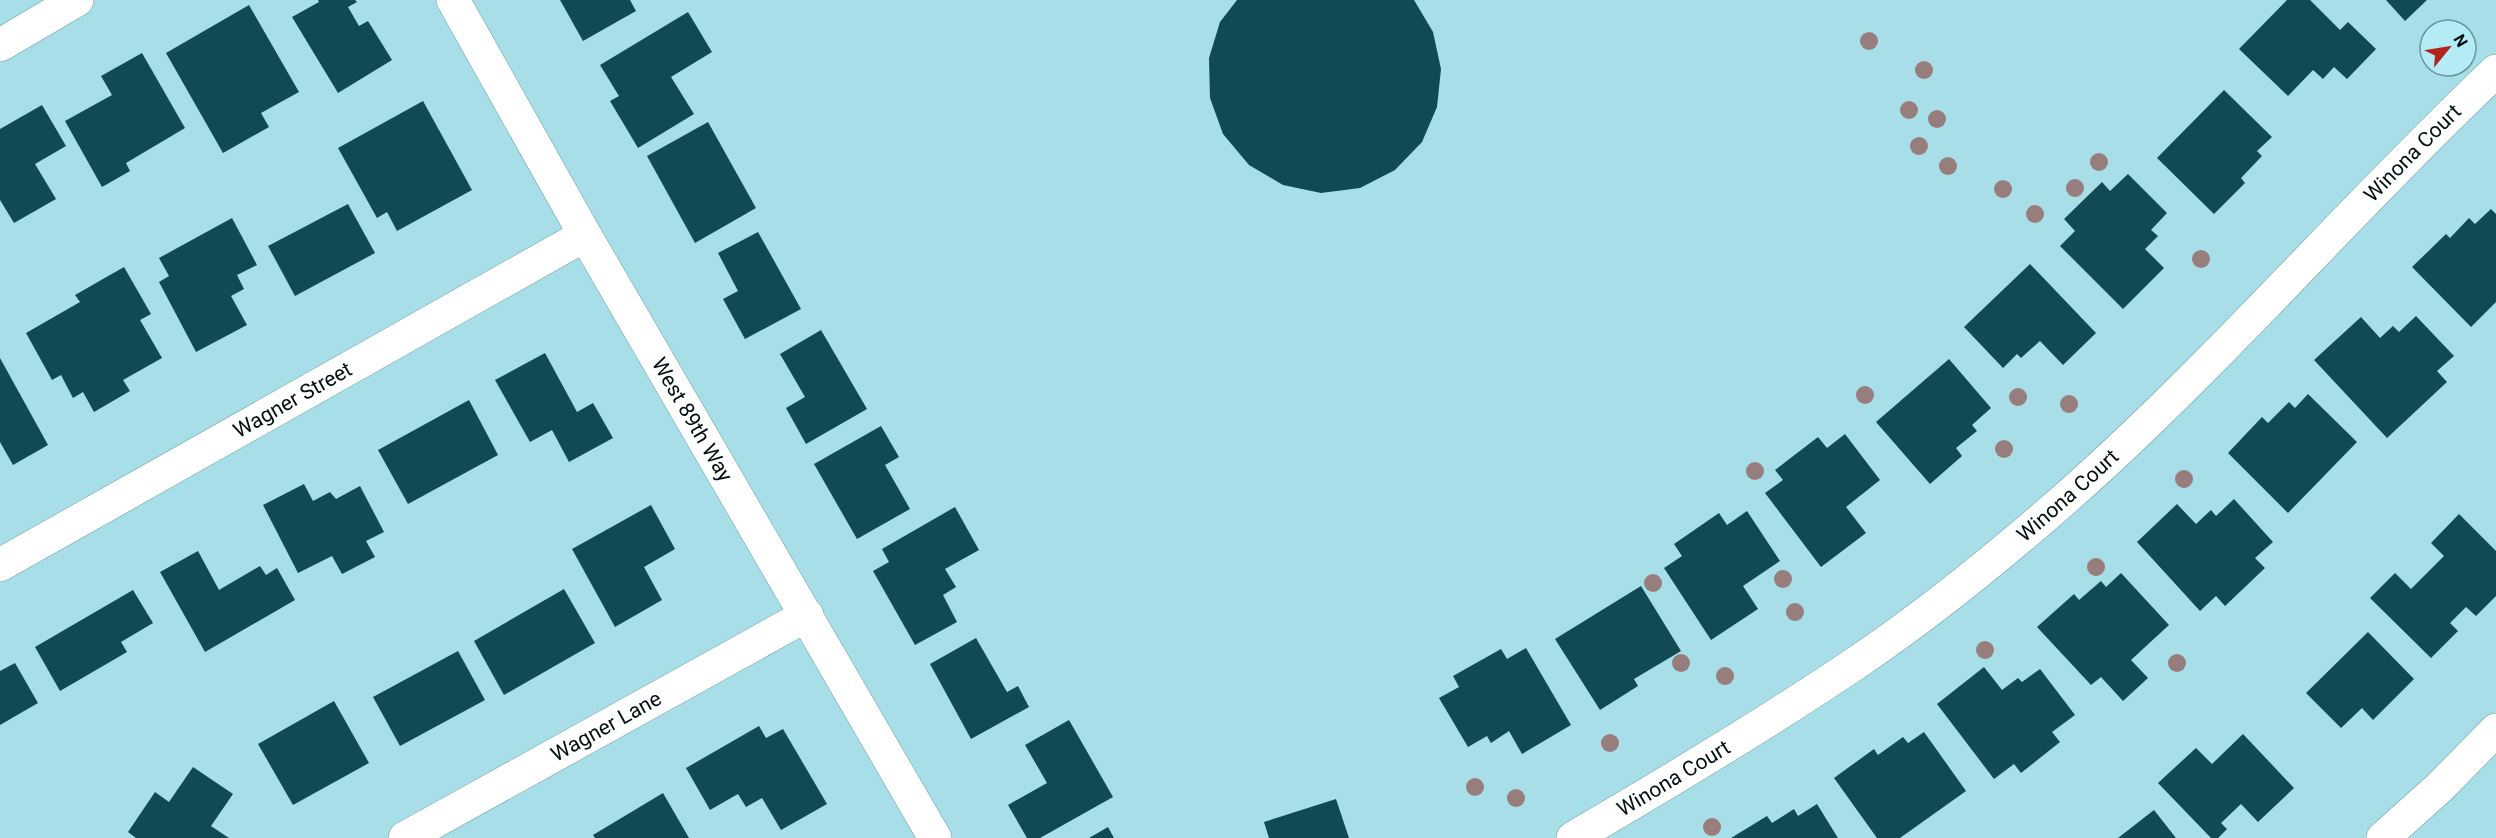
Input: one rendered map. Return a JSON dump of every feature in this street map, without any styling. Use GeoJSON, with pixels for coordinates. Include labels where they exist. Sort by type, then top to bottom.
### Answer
{"type":"FeatureCollection","features":[{"type":"Feature","properties":{"kind":"street"},"geometry":{"type":"LineString","coordinates":[[0,45],[77,0]]}},
{"type":"Feature","properties":{"kind":"street","name":"West 89th Way"},"geometry":{"type":"LineString","coordinates":[[453,0],[585,235],[935,838]]}},
{"type":"Feature","properties":{"kind":"street","name":"Winona Court"},"geometry":{"type":"LineString","coordinates":[[1573,838],[1693,767],[1857,662],[1943,600],[2073,491],[2156,416],[2442,122],[2496,71]]}},
{"type":"Feature","properties":{"kind":"street","name":"Wagner Street"},"geometry":{"type":"LineString","coordinates":[[0,565],[585,235]]}},
{"type":"Feature","properties":{"kind":"street","name":"Wagner Lane"},"geometry":{"type":"LineString","coordinates":[[405,838],[807,615]]}},
{"type":"Feature","properties":{"kind":"street"},"geometry":{"type":"LineString","coordinates":[[2383,838],[2440,787],[2496,730]]}},
{"type":"Feature","properties":{"kind":"building"},"geometry":{"type":"Polygon","coordinates":[[[318,0],[355,0],[357,2],[348,7],[359,26],[368,21],[392,60],[338,93],[292,17],[319,2],[318,0]]]}},
{"type":"Feature","properties":{"kind":"building"},"geometry":{"type":"Polygon","coordinates":[[[560,0],[630,0],[636,11],[583,41],[560,0]]]}},
{"type":"Feature","properties":{"kind":"building"},"geometry":{"type":"Polygon","coordinates":[[[1237,0],[1414,0],[1433,32],[1441,69],[1437,107],[1422,142],[1395,170],[1360,188],[1321,193],[1283,185],[1249,165],[1223,134],[1210,98],[1209,58],[1220,22],[1237,0]]]}},
{"type":"Feature","properties":{"kind":"building"},"geometry":{"type":"Polygon","coordinates":[[[2287,0],[2310,0],[2340,30],[2348,22],[2376,49],[2347,79],[2334,67],[2323,79],[2313,70],[2288,96],[2239,49],[2287,0]]]}},
{"type":"Feature","properties":{"kind":"building"},"geometry":{"type":"Polygon","coordinates":[[[2386,0],[2427,0],[2405,21],[2386,0]]]}},
{"type":"Feature","properties":{"kind":"building"},"geometry":{"type":"Polygon","coordinates":[[[249,5],[299,92],[261,113],[269,127],[223,153],[166,53],[249,5]]]}},
{"type":"Feature","properties":{"kind":"building"},"geometry":{"type":"Polygon","coordinates":[[[688,12],[712,52],[671,77],[694,114],[638,148],[610,101],[619,96],[600,65],[688,12]]]}},
{"type":"Feature","properties":{"kind":"building"},"geometry":{"type":"Polygon","coordinates":[[[142,53],[185,128],[126,163],[130,171],[102,187],[65,121],[112,95],[101,76],[142,53]]]}},
{"type":"Feature","properties":{"kind":"building"},"geometry":{"type":"Polygon","coordinates":[[[2224,90],[2272,137],[2257,151],[2262,156],[2241,178],[2245,183],[2214,214],[2157,158],[2224,90]]]}},
{"type":"Feature","properties":{"kind":"building"},"geometry":{"type":"Polygon","coordinates":[[[423,101],[472,190],[397,231],[387,212],[377,218],[338,148],[423,101]]]}},
{"type":"Feature","properties":{"kind":"building"},"geometry":{"type":"Polygon","coordinates":[[[42,105],[66,146],[35,164],[56,199],[14,223],[0,200],[0,129],[42,105]]]}},
{"type":"Feature","properties":{"kind":"building"},"geometry":{"type":"Polygon","coordinates":[[[708,122],[756,208],[695,243],[647,156],[708,122]]]}},
{"type":"Feature","properties":{"kind":"building"},"geometry":{"type":"Polygon","coordinates":[[[2128,174],[2167,213],[2151,230],[2158,236],[2145,249],[2164,268],[2123,309],[2060,246],[2075,231],[2064,219],[2102,182],[2110,191],[2128,174]]]}},
{"type":"Feature","properties":{"kind":"building"},"geometry":{"type":"Polygon","coordinates":[[[348,204],[375,253],[295,296],[268,246],[348,204]]]}},
{"type":"Feature","properties":{"kind":"building"},"geometry":{"type":"Polygon","coordinates":[[[2491,209],[2496,214],[2496,302],[2471,327],[2412,267],[2446,234],[2450,238],[2469,218],[2475,224],[2491,209]]]}},
{"type":"Feature","properties":{"kind":"building"},"geometry":{"type":"Polygon","coordinates":[[[232,218],[257,265],[237,275],[244,289],[231,296],[247,325],[196,352],[159,282],[169,276],[159,258],[232,218]]]}},
{"type":"Feature","properties":{"kind":"building"},"geometry":{"type":"Polygon","coordinates":[[[758,232],[801,309],[745,339],[723,299],[738,291],[718,253],[758,232]]]}},
{"type":"Feature","properties":{"kind":"building"},"geometry":{"type":"Polygon","coordinates":[[[2030,264],[2096,333],[2063,365],[2040,341],[2021,358],[2017,354],[2003,368],[1964,327],[2030,264]]]}},
{"type":"Feature","properties":{"kind":"building"},"geometry":{"type":"Polygon","coordinates":[[[124,267],[151,314],[140,320],[162,358],[123,380],[130,391],[94,412],[83,392],[73,398],[61,375],[52,380],[26,333],[80,302],[75,295],[124,267]]]}},
{"type":"Feature","properties":{"kind":"building"},"geometry":{"type":"Polygon","coordinates":[[[2416,316],[2454,356],[2437,371],[2447,382],[2387,438],[2314,360],[2361,317],[2380,338],[2393,326],[2399,332],[2416,316]]]}},
{"type":"Feature","properties":{"kind":"building"},"geometry":{"type":"Polygon","coordinates":[[[821,330],[867,409],[806,444],[786,408],[805,397],[780,354],[821,330]]]}},
{"type":"Feature","properties":{"kind":"building"},"geometry":{"type":"Polygon","coordinates":[[[545,353],[577,412],[593,403],[613,438],[569,462],[552,430],[530,442],[495,380],[545,353]]]}},
{"type":"Feature","properties":{"kind":"building"},"geometry":{"type":"Polygon","coordinates":[[[0,358],[48,445],[13,465],[0,442],[0,358]]]}},
{"type":"Feature","properties":{"kind":"building"},"geometry":{"type":"Polygon","coordinates":[[[1949,359],[1991,408],[1972,425],[1977,431],[1956,448],[1962,456],[1930,484],[1876,422],[1949,359]]]}},
{"type":"Feature","properties":{"kind":"building"},"geometry":{"type":"Polygon","coordinates":[[[2308,394],[2357,442],[2288,513],[2228,453],[2262,417],[2268,423],[2289,402],[2295,408],[2308,394]]]}},
{"type":"Feature","properties":{"kind":"building"},"geometry":{"type":"Polygon","coordinates":[[[469,400],[498,455],[408,504],[378,450],[469,400]]]}},
{"type":"Feature","properties":{"kind":"building"},"geometry":{"type":"Polygon","coordinates":[[[881,426],[899,457],[885,465],[910,509],[857,539],[814,464],[881,426]]]}},
{"type":"Feature","properties":{"kind":"building"},"geometry":{"type":"Polygon","coordinates":[[[1845,434],[1880,480],[1846,507],[1866,533],[1821,567],[1765,493],[1783,480],[1775,470],[1818,437],[1827,448],[1845,434]]]}},
{"type":"Feature","properties":{"kind":"building"},"geometry":{"type":"Polygon","coordinates":[[[304,484],[313,501],[330,492],[336,499],[360,486],[384,532],[366,541],[375,557],[342,574],[332,556],[298,573],[263,505],[304,484]]]}},
{"type":"Feature","properties":{"kind":"building"},"geometry":{"type":"Polygon","coordinates":[[[2234,499],[2273,542],[2255,558],[2265,568],[2225,606],[2216,596],[2200,611],[2137,542],[2177,504],[2196,524],[2211,510],[2216,516],[2234,499]]]}},
{"type":"Feature","properties":{"kind":"building"},"geometry":{"type":"Polygon","coordinates":[[[651,505],[675,549],[644,567],[662,600],[615,627],[572,549],[651,505]]]}},
{"type":"Feature","properties":{"kind":"building"},"geometry":{"type":"Polygon","coordinates":[[[955,507],[979,550],[945,569],[956,587],[943,595],[957,622],[915,645],[873,571],[889,562],[882,549],[955,507]]]}},
{"type":"Feature","properties":{"kind":"building"},"geometry":{"type":"Polygon","coordinates":[[[1747,511],[1780,561],[1743,586],[1758,609],[1711,640],[1664,568],[1682,556],[1674,544],[1719,513],[1727,525],[1747,511]]]}},
{"type":"Feature","properties":{"kind":"building"},"geometry":{"type":"Polygon","coordinates":[[[2459,514],[2496,551],[2496,596],[2476,616],[2466,607],[2450,623],[2458,631],[2431,658],[2370,598],[2395,573],[2411,589],[2444,556],[2431,543],[2459,514]]]}},
{"type":"Feature","properties":{"kind":"building"},"geometry":{"type":"Polygon","coordinates":[[[198,551],[219,590],[260,566],[266,575],[277,568],[295,600],[205,652],[160,572],[198,551]]]}},
{"type":"Feature","properties":{"kind":"building"},"geometry":{"type":"Polygon","coordinates":[[[2121,573],[2169,625],[2131,660],[2148,678],[2123,701],[2101,677],[2091,685],[2037,627],[2074,594],[2079,600],[2101,581],[2106,587],[2121,573]]]}},
{"type":"Feature","properties":{"kind":"building"},"geometry":{"type":"Polygon","coordinates":[[[1641,586],[1681,651],[1634,679],[1638,686],[1600,710],[1555,639],[1641,586]]]}},
{"type":"Feature","properties":{"kind":"building"},"geometry":{"type":"Polygon","coordinates":[[[564,589],[595,643],[504,695],[474,641],[564,589]]]}},
{"type":"Feature","properties":{"kind":"building"},"geometry":{"type":"Polygon","coordinates":[[[133,590],[153,623],[121,642],[127,652],[60,691],[35,647],[133,590]]]}},
{"type":"Feature","properties":{"kind":"building"},"geometry":{"type":"Polygon","coordinates":[[[2368,632],[2414,679],[2373,720],[2362,708],[2341,728],[2306,693],[2368,632]]]}},
{"type":"Feature","properties":{"kind":"building"},"geometry":{"type":"Polygon","coordinates":[[[976,638],[1007,692],[1018,686],[1029,707],[971,739],[930,664],[976,638]]]}},
{"type":"Feature","properties":{"kind":"building"},"geometry":{"type":"Polygon","coordinates":[[[1526,648],[1571,725],[1522,754],[1509,731],[1491,743],[1487,736],[1468,747],[1439,698],[1459,687],[1453,676],[1501,649],[1507,659],[1526,648]]]}},
{"type":"Feature","properties":{"kind":"building"},"geometry":{"type":"Polygon","coordinates":[[[458,651],[485,700],[400,746],[373,697],[458,651]]]}},
{"type":"Feature","properties":{"kind":"building"},"geometry":{"type":"Polygon","coordinates":[[[15,663],[38,703],[0,725],[0,671],[15,663]]]}},
{"type":"Feature","properties":{"kind":"building"},"geometry":{"type":"Polygon","coordinates":[[[1984,667],[2002,690],[2018,678],[2022,682],[2040,669],[2075,715],[2052,732],[2060,742],[2021,773],[2014,764],[1994,779],[1937,704],[1984,667]]]}},
{"type":"Feature","properties":{"kind":"building"},"geometry":{"type":"Polygon","coordinates":[[[334,701],[369,763],[293,805],[258,744],[334,701]]]}},
{"type":"Feature","properties":{"kind":"building"},"geometry":{"type":"Polygon","coordinates":[[[1069,720],[1113,797],[1040,838],[1027,838],[1008,805],[1047,783],[1025,745],[1069,720]]]}},
{"type":"Feature","properties":{"kind":"building"},"geometry":{"type":"Polygon","coordinates":[[[759,726],[766,738],[783,729],[827,804],[781,830],[762,798],[746,807],[738,794],[710,810],[686,768],[759,726]]]}},
{"type":"Feature","properties":{"kind":"building"},"geometry":{"type":"Polygon","coordinates":[[[1924,732],[1966,791],[1900,838],[1877,838],[1834,778],[1874,749],[1878,755],[1903,737],[1908,743],[1924,732]]]}},
{"type":"Feature","properties":{"kind":"building"},"geometry":{"type":"Polygon","coordinates":[[[2243,734],[2294,788],[2258,822],[2241,804],[2221,823],[2227,829],[2218,838],[2211,838],[2158,783],[2196,748],[2212,764],[2243,734]]]}},
{"type":"Feature","properties":{"kind":"building"},"geometry":{"type":"Polygon","coordinates":[[[193,767],[233,794],[211,826],[229,838],[136,838],[128,832],[155,792],[169,802],[193,767]]]}},
{"type":"Feature","properties":{"kind":"building"},"geometry":{"type":"Polygon","coordinates":[[[663,793],[689,838],[595,838],[593,835],[663,793]]]}},
{"type":"Feature","properties":{"kind":"building"},"geometry":{"type":"Polygon","coordinates":[[[1336,799],[1349,838],[1269,838],[1264,822],[1336,799]]]}},
{"type":"Feature","properties":{"kind":"building"},"geometry":{"type":"Polygon","coordinates":[[[1817,804],[1838,838],[1731,838],[1767,816],[1772,823],[1794,809],[1798,816],[1817,804]]]}},
{"type":"Feature","properties":{"kind":"building"},"geometry":{"type":"Polygon","coordinates":[[[2154,810],[2176,838],[2118,838],[2154,810]]]}},
{"type":"Feature","properties":{"kind":"building"},"geometry":{"type":"Polygon","coordinates":[[[1108,827],[1114,838],[1089,838],[1108,827]]]}}]}
